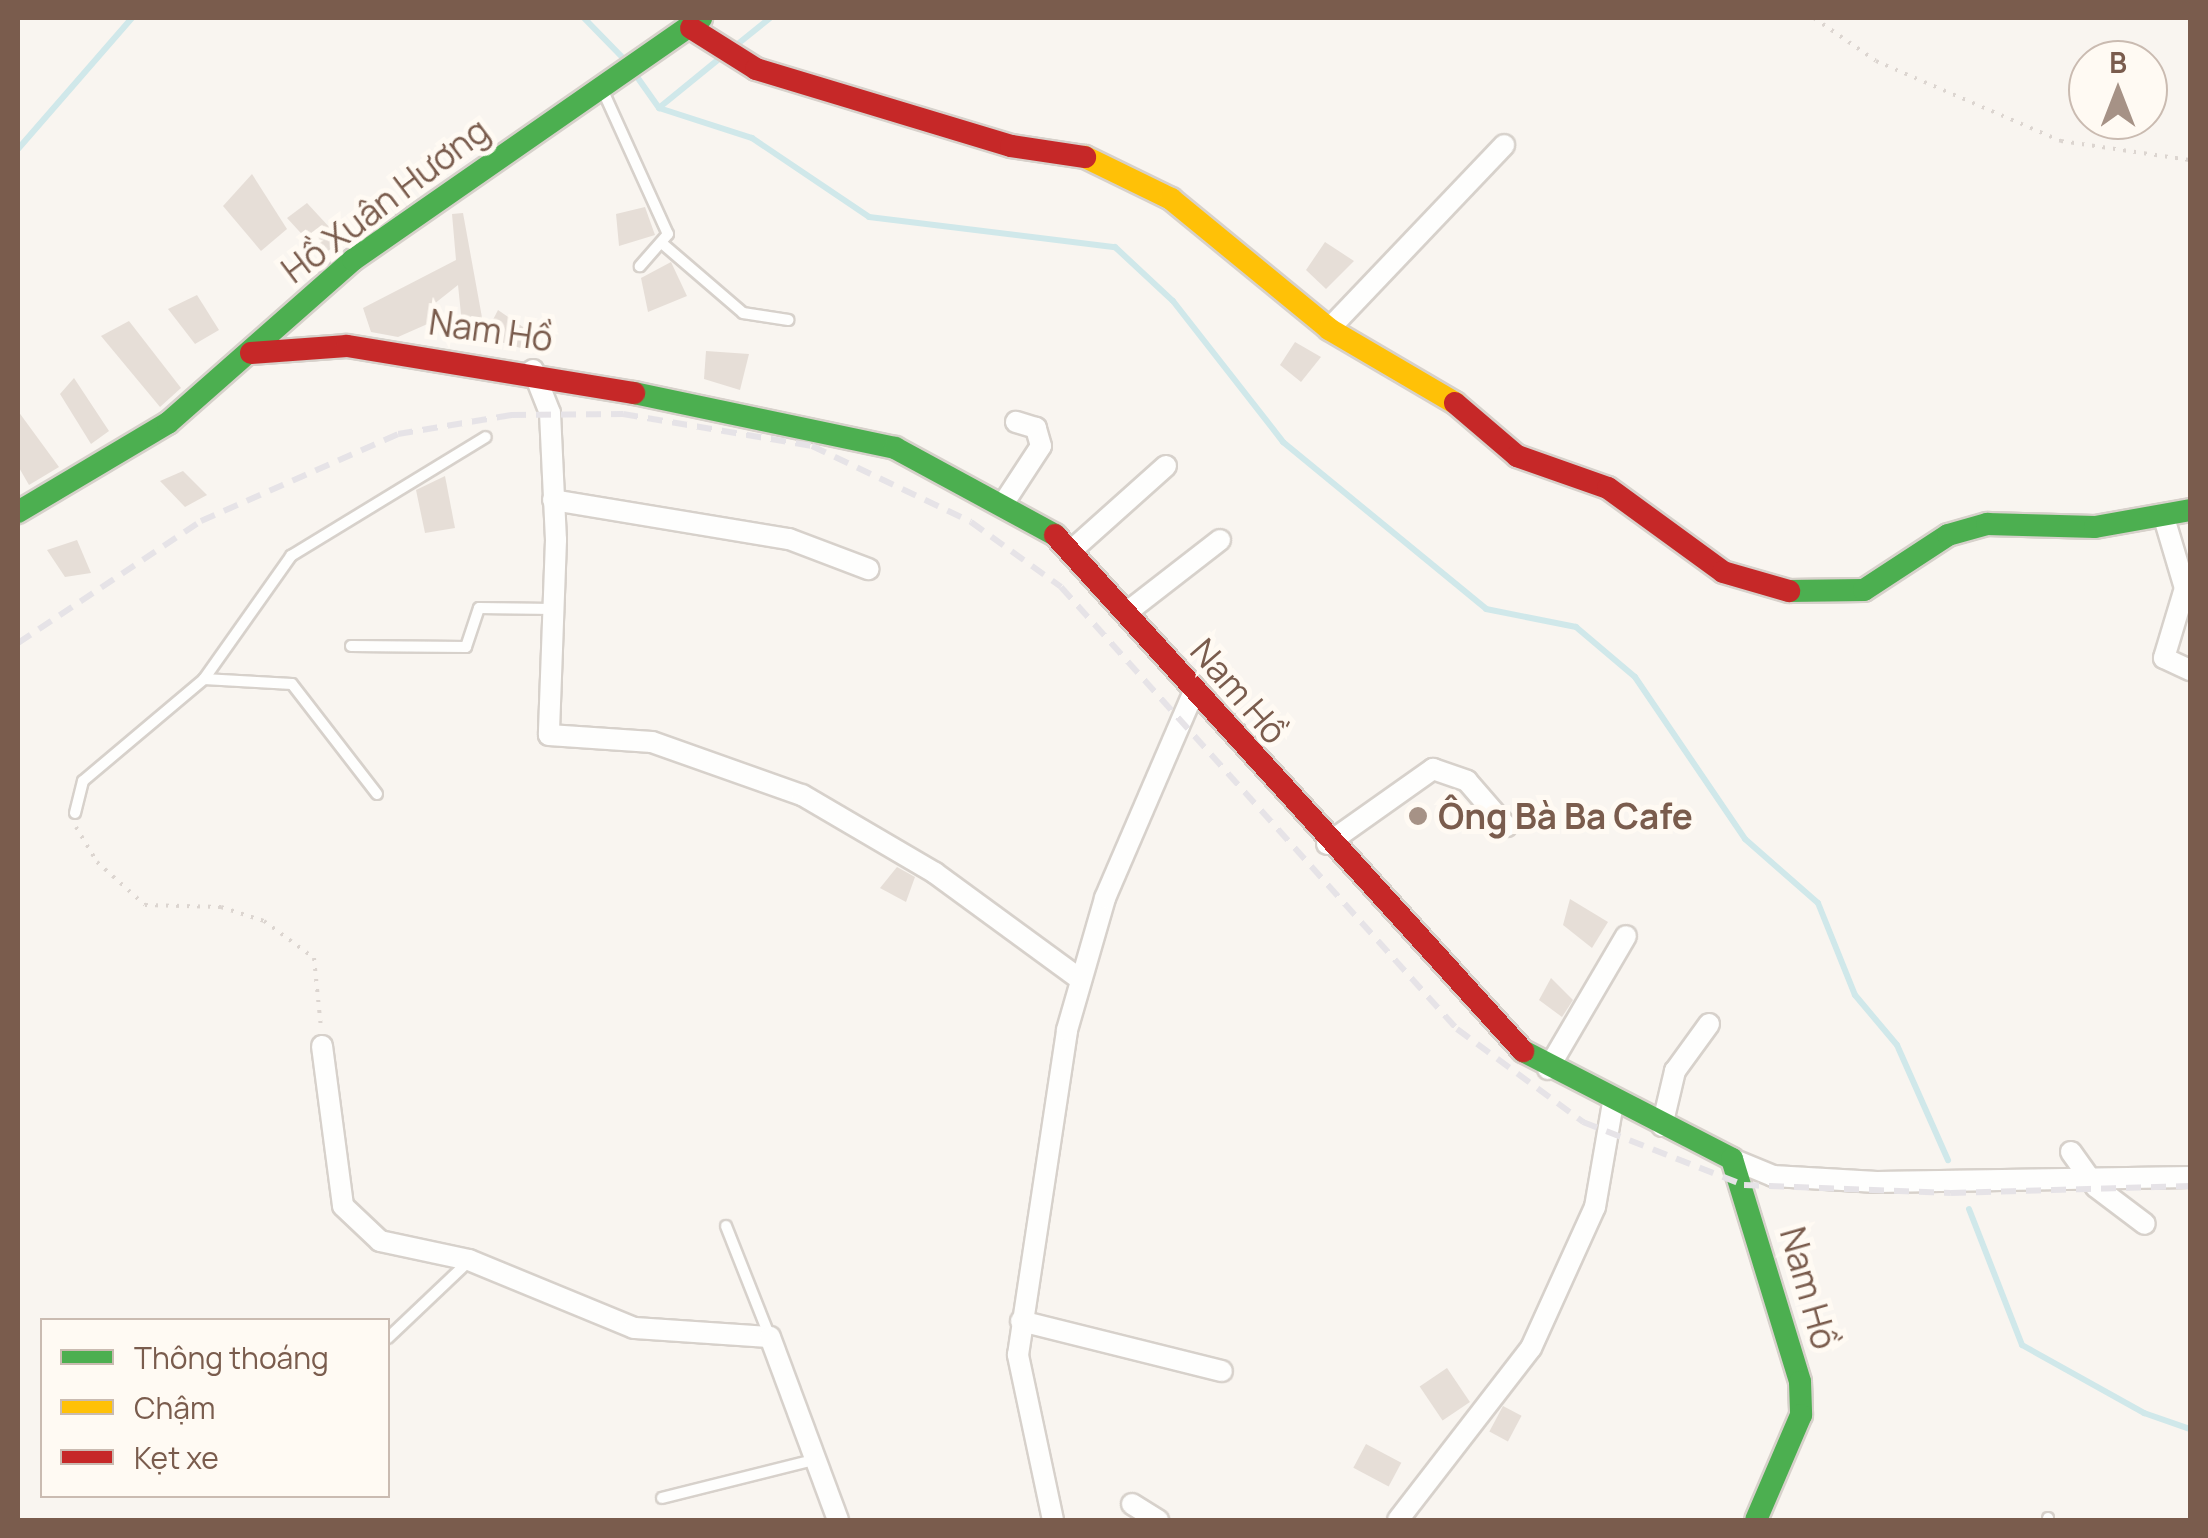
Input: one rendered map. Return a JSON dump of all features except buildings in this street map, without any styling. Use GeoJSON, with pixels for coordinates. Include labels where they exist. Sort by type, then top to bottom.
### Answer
{"type":"FeatureCollection","features":[{"type":"Feature","properties":{"kind":"street"},"geometry":{"type":"LineString","coordinates":[[689,28],[720,52],[756,70],[1011,146],[1096,158],[1171,198],[1329,328],[1447,397],[1517,456],[1608,488],[1722,572],[1771,591],[1864,590],[1948,536],[1987,524],[2165,521],[2190,510]]}},
{"type":"Feature","properties":{"kind":"street","name":"Hồ Xuân Hương"},"geometry":{"type":"LineString","coordinates":[[18,512],[168,423],[353,260],[689,28]]}},
{"type":"Feature","properties":{"kind":"street"},"geometry":{"type":"LineString","coordinates":[[1329,328],[1504,144]]}},
{"type":"Feature","properties":{"kind":"street","name":"Nam Hồ"},"geometry":{"type":"LineString","coordinates":[[251,352],[346,346],[533,370],[842,434],[1007,498],[1072,550],[1193,694],[1428,960],[1548,1069],[1732,1159],[1800,1382],[1801,1415],[1756,1520]]}},
{"type":"Feature","properties":{"kind":"street"},"geometry":{"type":"LineString","coordinates":[[533,370],[550,413],[554,608],[549,735],[652,742],[802,795],[936,872],[1077,977]]}},
{"type":"Feature","properties":{"kind":"street"},"geometry":{"type":"LineString","coordinates":[[1007,498],[1041,446],[1036,428],[1016,422]]}},
{"type":"Feature","properties":{"kind":"street"},"geometry":{"type":"LineString","coordinates":[[1072,550],[1166,466]]}},
{"type":"Feature","properties":{"kind":"street"},"geometry":{"type":"LineString","coordinates":[[553,500],[790,538],[868,569]]}},
{"type":"Feature","properties":{"kind":"street"},"geometry":{"type":"LineString","coordinates":[[2165,521],[2186,588],[2164,658],[2190,670]]}},
{"type":"Feature","properties":{"kind":"street"},"geometry":{"type":"LineString","coordinates":[[1126,614],[1220,540]]}},
{"type":"Feature","properties":{"kind":"street"},"geometry":{"type":"LineString","coordinates":[[1053,1520],[1021,1393],[1021,1321],[1077,977],[1193,694]]}},
{"type":"Feature","properties":{"kind":"street"},"geometry":{"type":"LineString","coordinates":[[1326,844],[1433,769],[1467,781],[1506,826]]}},
{"type":"Feature","properties":{"kind":"street"},"geometry":{"type":"LineString","coordinates":[[1548,1069],[1626,936]]}},
{"type":"Feature","properties":{"kind":"street"},"geometry":{"type":"LineString","coordinates":[[1662,1126],[1675,1072],[1709,1024]]}},
{"type":"Feature","properties":{"kind":"street"},"geometry":{"type":"LineString","coordinates":[[322,1046],[343,1206],[380,1242],[469,1260],[634,1328],[770,1337],[838,1520]]}},
{"type":"Feature","properties":{"kind":"street"},"geometry":{"type":"LineString","coordinates":[[1398,1520],[1530,1348],[1595,1206],[1613,1103]]}},
{"type":"Feature","properties":{"kind":"street"},"geometry":{"type":"LineString","coordinates":[[2071,1152],[2090,1178],[2146,1224]]}},
{"type":"Feature","properties":{"kind":"street"},"geometry":{"type":"LineString","coordinates":[[1732,1159],[1773,1176],[1877,1182],[2190,1178]]}},
{"type":"Feature","properties":{"kind":"street"},"geometry":{"type":"LineString","coordinates":[[1021,1321],[1222,1370]]}},
{"type":"Feature","properties":{"kind":"street"},"geometry":{"type":"LineString","coordinates":[[1132,1504],[1158,1520]]}},
{"type":"Feature","properties":{"kind":"lane"},"geometry":{"type":"LineString","coordinates":[[608,81],[668,234],[664,245],[640,266]]}},
{"type":"Feature","properties":{"kind":"lane"},"geometry":{"type":"LineString","coordinates":[[664,245],[743,313],[788,320]]}},
{"type":"Feature","properties":{"kind":"lane"},"geometry":{"type":"LineString","coordinates":[[75,812],[83,780],[204,679],[291,556],[486,437]]}},
{"type":"Feature","properties":{"kind":"lane"},"geometry":{"type":"LineString","coordinates":[[351,646],[466,647],[480,608],[554,608]]}},
{"type":"Feature","properties":{"kind":"lane"},"geometry":{"type":"LineString","coordinates":[[204,679],[292,684],[377,794]]}},
{"type":"Feature","properties":{"kind":"lane"},"geometry":{"type":"LineString","coordinates":[[726,1226],[770,1337]]}},
{"type":"Feature","properties":{"kind":"lane"},"geometry":{"type":"LineString","coordinates":[[390,1336],[469,1260]]}},
{"type":"Feature","properties":{"kind":"lane"},"geometry":{"type":"LineString","coordinates":[[662,1498],[818,1458]]}},
{"type":"Feature","properties":{"kind":"path"},"geometry":{"type":"LineString","coordinates":[[1814,18],[1876,61],[2062,141],[2190,160]]}},
{"type":"Feature","properties":{"kind":"path"},"geometry":{"type":"LineString","coordinates":[[75,812],[77,836],[145,905],[221,907],[264,921],[314,958],[322,1046]]}},
{"type":"Feature","properties":{"kind":"waterway"},"geometry":{"type":"LineString","coordinates":[[18,149],[132,18]]}},
{"type":"Feature","properties":{"kind":"waterway"},"geometry":{"type":"LineString","coordinates":[[584,18],[625,60]]}},
{"type":"Feature","properties":{"kind":"waterway"},"geometry":{"type":"LineString","coordinates":[[734,47],[770,18]]}},
{"type":"Feature","properties":{"kind":"waterway"},"geometry":{"type":"LineString","coordinates":[[660,107],[720,58]]}},
{"type":"Feature","properties":{"kind":"waterway"},"geometry":{"type":"LineString","coordinates":[[635,74],[659,108],[752,138],[869,217],[1115,247],[1173,301],[1283,442],[1486,609],[1576,627],[1635,677],[1745,839],[1818,903],[1855,995],[1897,1045],[1948,1160]]}},
{"type":"Feature","properties":{"kind":"waterway"},"geometry":{"type":"LineString","coordinates":[[1969,1209],[2022,1345],[2144,1413],[2190,1429]]}},
{"type":"Feature","properties":{"kind":"railway"},"geometry":{"type":"LineString","coordinates":[[18,643],[201,521],[398,434],[511,415],[623,414],[812,446],[971,522],[1061,587],[1457,1029],[1583,1122],[1744,1185],[1951,1193],[2190,1186]]}},
{"type":"Feature","properties":{"kind":"traffic: fast"},"geometry":{"type":"LineString","coordinates":[[18,512],[168,423],[353,260],[701,18]]}},
{"type":"Feature","properties":{"kind":"traffic: fast"},"geometry":{"type":"LineString","coordinates":[[634,393],[895,448],[1055,535]]}},
{"type":"Feature","properties":{"kind":"traffic: fast"},"geometry":{"type":"LineString","coordinates":[[1789,591],[1864,590],[1948,535],[1987,524],[2095,527],[2190,510]]}},
{"type":"Feature","properties":{"kind":"traffic: fast"},"geometry":{"type":"LineString","coordinates":[[1523,1051],[1732,1159],[1800,1382],[1801,1415],[1756,1520]]}},
{"type":"Feature","properties":{"kind":"traffic: slow"},"geometry":{"type":"LineString","coordinates":[[1085,157],[1171,199],[1329,329],[1455,403]]}},
{"type":"Feature","properties":{"kind":"traffic: jam"},"geometry":{"type":"LineString","coordinates":[[691,28],[756,69],[1011,146],[1085,157]]}},
{"type":"Feature","properties":{"kind":"traffic: jam"},"geometry":{"type":"LineString","coordinates":[[251,353],[347,346],[634,393]]}},
{"type":"Feature","properties":{"kind":"traffic: jam"},"geometry":{"type":"LineString","coordinates":[[1455,403],[1517,456],[1608,488],[1723,572],[1789,591]]}},
{"type":"Feature","properties":{"kind":"traffic: jam"},"geometry":{"type":"LineString","coordinates":[[1055,535],[1523,1051]]}},
{"type":"Feature","properties":{"kind":"place","name":"Ông Bà Ba Cafe"},"geometry":{"type":"Point","coordinates":[1418,816]}}]}
